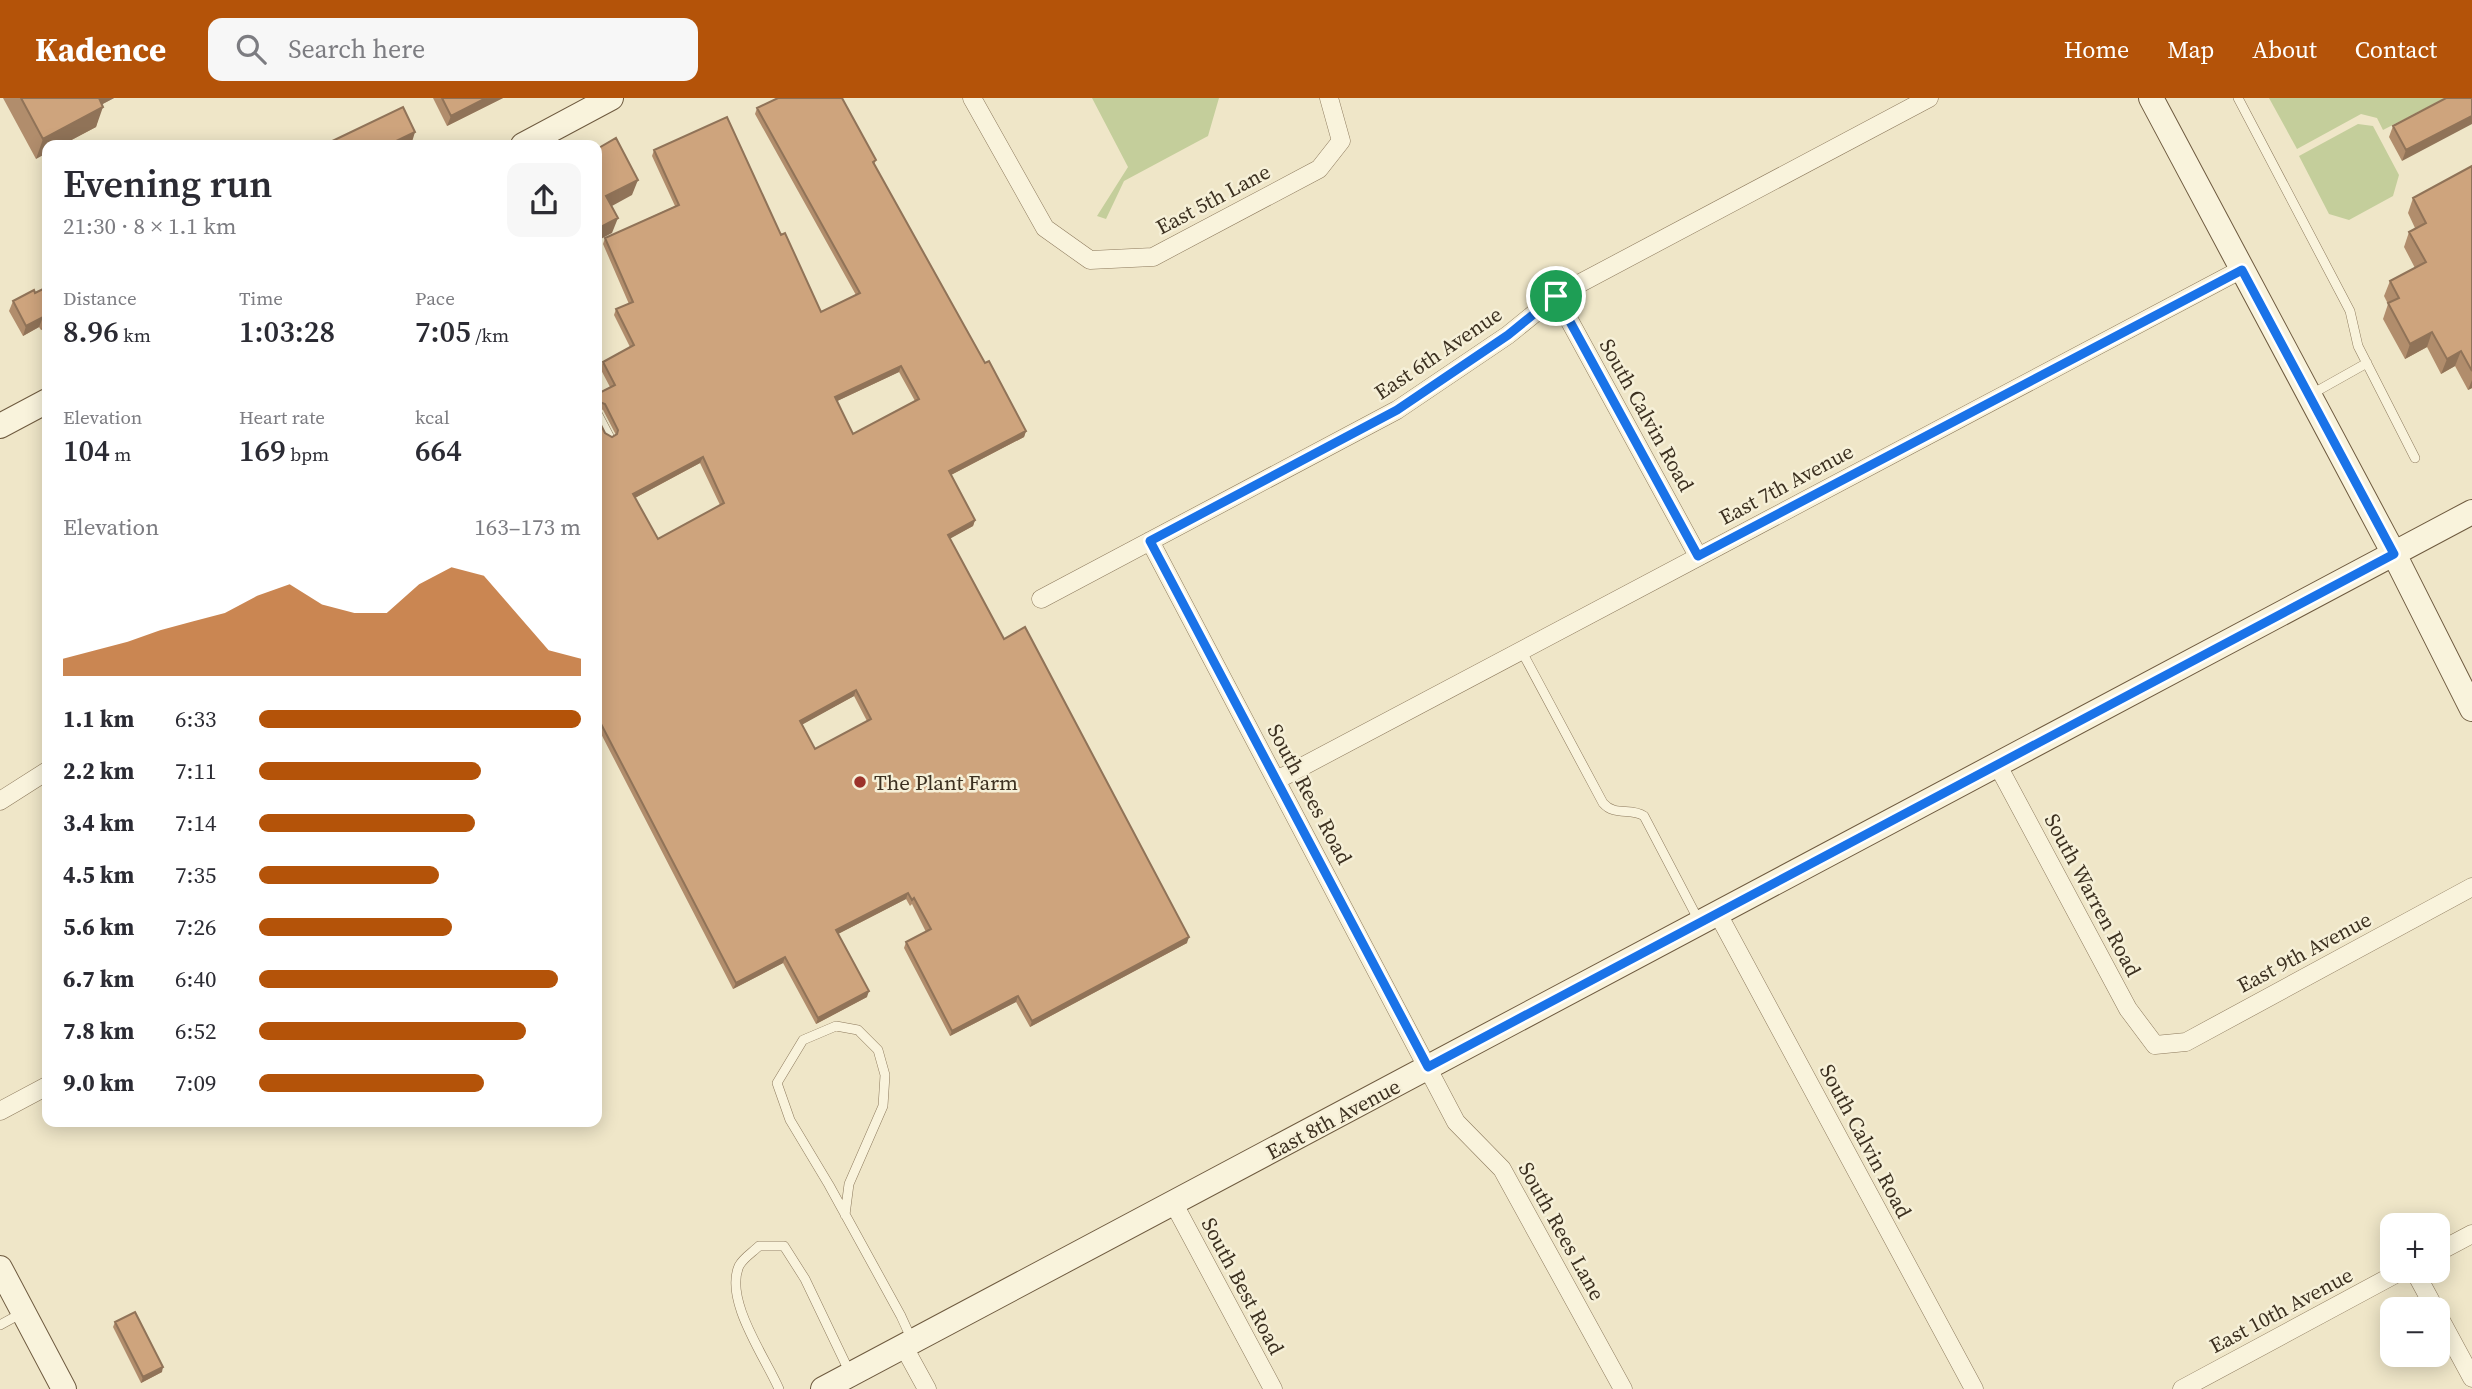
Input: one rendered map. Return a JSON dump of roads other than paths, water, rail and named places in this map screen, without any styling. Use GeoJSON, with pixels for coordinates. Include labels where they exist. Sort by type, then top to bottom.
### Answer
{"type":"FeatureCollection","features":[{"type":"Feature","properties":{"kind":"street","name":"East 5th Lane"},"geometry":{"type":"LineString","coordinates":[[972,98],[1045,228],[1090,260],[1153,257],[1318,169],[1341,141],[1329,98]]}},
{"type":"Feature","properties":{"kind":"street","name":"East 6th Avenue"},"geometry":{"type":"LineString","coordinates":[[1041,599],[1397,410],[1508,335],[1556,296],[1929,98]]}},
{"type":"Feature","properties":{"kind":"street"},"geometry":{"type":"LineString","coordinates":[[2151,98],[2394,554],[2472,709]]}},
{"type":"Feature","properties":{"kind":"street"},"geometry":{"type":"LineString","coordinates":[[532,140],[603,100]]}},
{"type":"Feature","properties":{"kind":"street","name":"East 7th Avenue"},"geometry":{"type":"LineString","coordinates":[[1277,780],[2242,270]]}},
{"type":"Feature","properties":{"kind":"street","name":"South Calvin Road"},"geometry":{"type":"LineString","coordinates":[[1556,296],[1698,556]]}},
{"type":"Feature","properties":{"kind":"street"},"geometry":{"type":"LineString","coordinates":[[0,426],[42,404]]}},
{"type":"Feature","properties":{"kind":"street","name":"East 8th Avenue"},"geometry":{"type":"LineString","coordinates":[[823,1389],[2472,512]]}},
{"type":"Feature","properties":{"kind":"street","name":"South Rees Road"},"geometry":{"type":"LineString","coordinates":[[1150,541],[1428,1067]]}},
{"type":"Feature","properties":{"kind":"street","name":"South Warren Road"},"geometry":{"type":"LineString","coordinates":[[1997,764],[2128,1009],[2155,1045]]}},
{"type":"Feature","properties":{"kind":"street"},"geometry":{"type":"LineString","coordinates":[[0,801],[42,774]]}},
{"type":"Feature","properties":{"kind":"street","name":"East 9th Avenue"},"geometry":{"type":"LineString","coordinates":[[2155,1045],[2186,1042],[2472,887]]}},
{"type":"Feature","properties":{"kind":"street","name":"South Calvin Road"},"geometry":{"type":"LineString","coordinates":[[1709,918],[1974,1389]]}},
{"type":"Feature","properties":{"kind":"street","name":"South Rees Lane"},"geometry":{"type":"LineString","coordinates":[[1428,1067],[1457,1122],[1502,1169],[1623,1389]]}},
{"type":"Feature","properties":{"kind":"street"},"geometry":{"type":"LineString","coordinates":[[0,1111],[42,1089]]}},
{"type":"Feature","properties":{"kind":"street","name":"South Best Road"},"geometry":{"type":"LineString","coordinates":[[1174,1204],[1273,1389]]}},
{"type":"Feature","properties":{"kind":"street"},"geometry":{"type":"LineString","coordinates":[[2450,1246],[2472,1234]]}},
{"type":"Feature","properties":{"kind":"street"},"geometry":{"type":"LineString","coordinates":[[0,1268],[64,1389]]}},
{"type":"Feature","properties":{"kind":"street","name":"East 10th Avenue"},"geometry":{"type":"LineString","coordinates":[[2182,1389],[2380,1282]]}},
{"type":"Feature","properties":{"kind":"street"},"geometry":{"type":"LineString","coordinates":[[2450,1337],[2472,1378]]}},
{"type":"Feature","properties":{"kind":"street"},"geometry":{"type":"LineString","coordinates":[[908,1344],[927,1389]]}},
{"type":"Feature","properties":{"kind":"lane"},"geometry":{"type":"LineString","coordinates":[[2238,98],[2350,311],[2356,341],[2415,458]]}},
{"type":"Feature","properties":{"kind":"lane"},"geometry":{"type":"LineString","coordinates":[[2310,396],[2367,363]]}},
{"type":"Feature","properties":{"kind":"lane"},"geometry":{"type":"LineString","coordinates":[[602,423],[609,436]]}},
{"type":"Feature","properties":{"kind":"lane"},"geometry":{"type":"LineString","coordinates":[[1521,650],[1603,803],[1614,811],[1638,812],[1644,816],[1709,918]]}},
{"type":"Feature","properties":{"kind":"lane"},"geometry":{"type":"LineString","coordinates":[[845,1216],[849,1184],[883,1106],[886,1075],[878,1049],[858,1030],[836,1026],[803,1040],[777,1083],[790,1120],[901,1316],[908,1344]]}},
{"type":"Feature","properties":{"kind":"lane"},"geometry":{"type":"LineString","coordinates":[[779,1389],[741,1310],[734,1286],[740,1264],[759,1246],[784,1246],[805,1279],[851,1374]]}},
{"type":"Feature","properties":{"kind":"lane"},"geometry":{"type":"LineString","coordinates":[[0,1325],[23,1312]]}},
{"type":"Feature","properties":{"kind":"place","name":"The Plant Farm"},"geometry":{"type":"Point","coordinates":[860,782]}}]}
